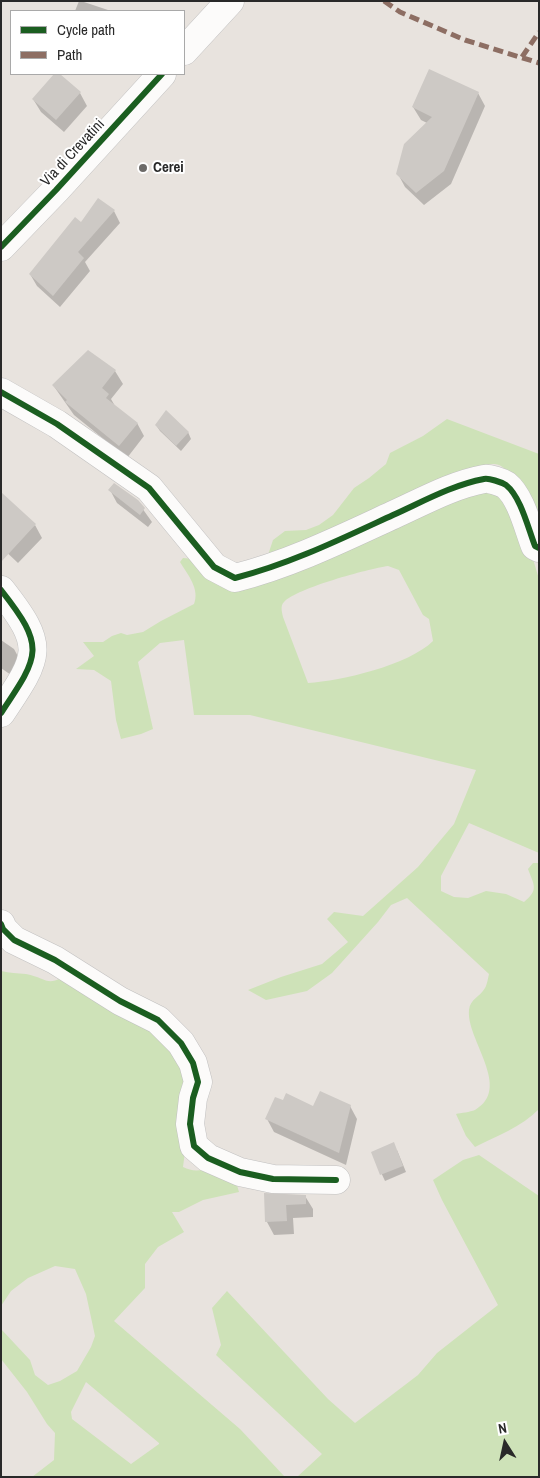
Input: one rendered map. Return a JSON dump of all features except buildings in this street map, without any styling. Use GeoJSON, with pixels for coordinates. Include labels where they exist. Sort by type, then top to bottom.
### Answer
{"type":"FeatureCollection","features":[{"type":"Feature","properties":{"kind":"street"},"geometry":{"type":"LineString","coordinates":[[185,50],[230,1]]}},
{"type":"Feature","properties":{"kind":"street","name":"Via di Crevatini"},"geometry":{"type":"LineString","coordinates":[[1,247],[161,75]]}},
{"type":"Feature","properties":{"kind":"street"},"geometry":{"type":"LineString","coordinates":[[1,392],[57,424],[149,488],[214,567],[234,578],[259,572],[315,551],[430,498],[464,484],[487,478],[505,484],[517,498],[535,546],[539,548]]}},
{"type":"Feature","properties":{"kind":"street"},"geometry":{"type":"LineString","coordinates":[[1,590],[19,612],[32,638],[34,653],[27,675],[1,713]]}},
{"type":"Feature","properties":{"kind":"street"},"geometry":{"type":"LineString","coordinates":[[1,924],[3,929],[14,940],[55,960],[120,1001],[158,1020],[181,1043],[193,1063],[198,1082],[193,1098],[190,1124],[194,1146],[208,1158],[240,1172],[273,1180],[336,1180]]}},
{"type":"Feature","properties":{"kind":"green space"},"geometry":{"type":"Polygon","coordinates":[[[447,419],[539,454],[539,524],[522,492],[506,470],[501,466],[489,464],[477,467],[323,536],[268,555],[273,540],[285,531],[306,530],[319,525],[333,515],[354,488],[386,464],[390,453],[423,436],[447,419]]]}},
{"type":"Feature","properties":{"kind":"green space"},"geometry":{"type":"Polygon","coordinates":[[[496,486],[532,556],[539,579],[539,853],[469,823],[441,876],[441,891],[454,897],[468,898],[486,891],[506,894],[524,902],[532,894],[534,887],[528,869],[533,863],[539,863],[539,1109],[509,1131],[475,1147],[466,1136],[456,1114],[475,1110],[486,1101],[490,1089],[485,1063],[470,1022],[469,1010],[471,1003],[485,988],[489,974],[407,898],[391,905],[332,973],[307,991],[266,1000],[248,990],[322,964],[348,942],[327,919],[334,912],[363,916],[418,867],[454,824],[476,770],[250,715],[194,715],[184,640],[160,643],[138,662],[153,729],[121,739],[116,720],[111,681],[94,670],[76,669],[94,656],[83,642],[103,642],[121,633],[127,635],[143,632],[194,604],[194,588],[190,577],[180,562],[183,558],[194,559],[206,574],[377,530],[496,486]],[[388,566],[350,575],[317,585],[284,602],[282,607],[283,617],[308,683],[356,675],[392,664],[422,650],[433,641],[429,619],[423,615],[399,570],[388,566]]]}},
{"type":"Feature","properties":{"kind":"green space"},"geometry":{"type":"Polygon","coordinates":[[[1,971],[26,974],[47,981],[56,980],[68,974],[155,1023],[185,1072],[186,1144],[183,1167],[197,1170],[211,1167],[236,1182],[239,1192],[203,1200],[179,1212],[172,1212],[184,1232],[158,1247],[145,1264],[145,1288],[114,1321],[240,1429],[285,1477],[32,1477],[54,1460],[55,1433],[47,1424],[27,1392],[1,1359],[1,1329],[30,1360],[35,1375],[48,1385],[60,1381],[77,1371],[95,1336],[86,1294],[75,1269],[55,1266],[28,1278],[11,1291],[1,1306],[1,971]],[[86,1382],[71,1412],[72,1419],[131,1464],[159,1443],[86,1382]]]}},
{"type":"Feature","properties":{"kind":"green space"},"geometry":{"type":"Polygon","coordinates":[[[479,1155],[539,1196],[539,1477],[297,1477],[322,1454],[216,1355],[221,1345],[212,1308],[227,1291],[328,1399],[355,1423],[418,1375],[437,1353],[498,1305],[433,1180],[463,1160],[479,1155]]]}},
{"type":"Feature","properties":{"kind":"marked path"},"geometry":{"type":"LineString","coordinates":[[384,1],[400,12],[465,40],[539,63]]}},
{"type":"Feature","properties":{"kind":"marked path"},"geometry":{"type":"LineString","coordinates":[[522,57],[539,32]]}},
{"type":"Feature","properties":{"kind":"cycle path"},"geometry":{"type":"LineString","coordinates":[[1,247],[161,75]]}},
{"type":"Feature","properties":{"kind":"cycle path"},"geometry":{"type":"LineString","coordinates":[[1,392],[57,424],[149,488],[214,567],[235,578],[276,566],[335,542],[437,494],[460,485],[484,479],[506,485],[511,490],[520,505],[535,546],[539,548]]}},
{"type":"Feature","properties":{"kind":"cycle path"},"geometry":{"type":"LineString","coordinates":[[1,590],[16,609],[25,625],[31,639],[32,651],[30,664],[24,677],[1,713]]}},
{"type":"Feature","properties":{"kind":"cycle path"},"geometry":{"type":"LineString","coordinates":[[1,924],[3,929],[14,940],[55,960],[120,1001],[158,1020],[181,1043],[193,1063],[198,1082],[193,1098],[190,1124],[194,1146],[208,1158],[240,1172],[273,1179],[336,1180]]}},
{"type":"Feature","properties":{"kind":"place","name":"Cerei"},"geometry":{"type":"Point","coordinates":[143,168]}}]}
